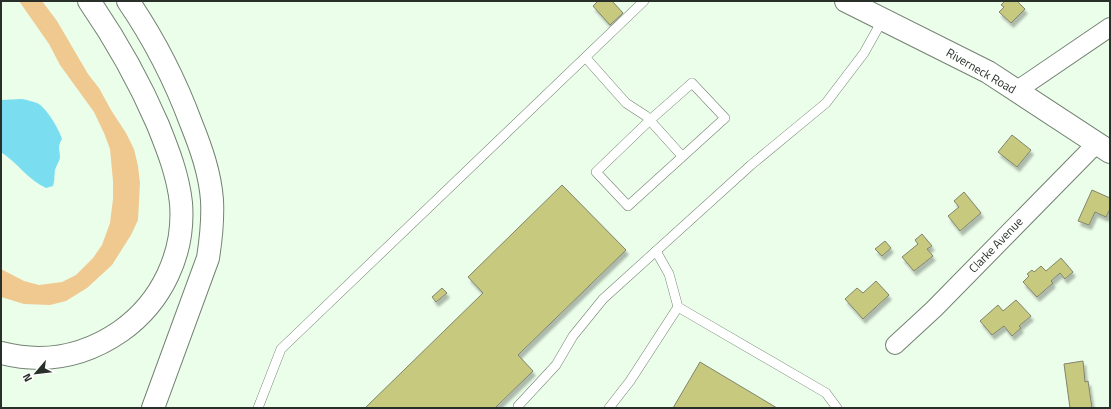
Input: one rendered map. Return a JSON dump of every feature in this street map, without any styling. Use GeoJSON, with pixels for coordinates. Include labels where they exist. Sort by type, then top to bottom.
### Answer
{"type":"FeatureCollection","features":[{"type":"Feature","properties":{"kind":"main road"},"geometry":{"type":"LineString","coordinates":[[1,353],[30,358],[66,356],[98,345],[113,336],[143,313],[153,301],[163,286],[170,270],[180,238],[181,203],[173,166],[165,142],[142,89],[129,64],[89,1]]}},
{"type":"Feature","properties":{"kind":"main road"},"geometry":{"type":"LineString","coordinates":[[128,1],[145,27],[158,51],[184,106],[204,161],[212,200],[211,241],[208,258],[153,408]]}},
{"type":"Feature","properties":{"kind":"main road","name":"Riverneck Road"},"geometry":{"type":"LineString","coordinates":[[846,1],[988,72],[1103,148]]}},
{"type":"Feature","properties":{"kind":"street"},"geometry":{"type":"LineString","coordinates":[[1016,91],[1110,27]]}},
{"type":"Feature","properties":{"kind":"street","name":"Clarke Avenue"},"geometry":{"type":"LineString","coordinates":[[895,345],[1103,148]]}},
{"type":"Feature","properties":{"kind":"lane"},"geometry":{"type":"LineString","coordinates":[[258,408],[281,350],[644,1]]}},
{"type":"Feature","properties":{"kind":"lane"},"geometry":{"type":"LineString","coordinates":[[518,408],[518,406],[556,365],[573,336],[603,299],[751,165],[826,102],[864,53],[883,19]]}},
{"type":"Feature","properties":{"kind":"lane"},"geometry":{"type":"LineString","coordinates":[[586,58],[626,103],[646,116],[682,156]]}},
{"type":"Feature","properties":{"kind":"lane"},"geometry":{"type":"LineString","coordinates":[[692,83],[725,118],[628,206],[596,172],[650,120],[692,83]]}},
{"type":"Feature","properties":{"kind":"lane"},"geometry":{"type":"LineString","coordinates":[[656,251],[669,274],[678,307],[826,393],[837,408]]}},
{"type":"Feature","properties":{"kind":"lane"},"geometry":{"type":"LineString","coordinates":[[609,408],[630,381],[678,307]]}},
{"type":"Feature","properties":{"kind":"shaded area"},"geometry":{"type":"Polygon","coordinates":[[[19,1],[42,1],[57,21],[88,74],[99,88],[126,133],[134,149],[140,183],[138,220],[131,235],[112,265],[87,288],[66,301],[50,305],[24,304],[1,297],[1,269],[24,281],[39,285],[62,282],[76,275],[93,258],[102,245],[110,223],[113,199],[113,181],[110,149],[94,112],[60,65],[49,44],[19,1]]]}},
{"type":"Feature","properties":{"kind":"water"},"geometry":{"type":"Polygon","coordinates":[[[22,99],[41,105],[55,124],[62,139],[59,146],[60,158],[55,170],[53,186],[46,188],[40,185],[1,152],[1,100],[22,99]]]}},
{"type":"Feature","properties":{"kind":"building"},"geometry":{"type":"Polygon","coordinates":[[[598,1],[612,1],[623,13],[610,25],[593,6],[598,1]]]}},
{"type":"Feature","properties":{"kind":"building"},"geometry":{"type":"Polygon","coordinates":[[[1005,1],[1017,1],[1025,9],[1011,23],[999,12],[1004,7],[1001,5],[1005,1]]]}},
{"type":"Feature","properties":{"kind":"building"},"geometry":{"type":"Polygon","coordinates":[[[1012,135],[1031,150],[1017,167],[998,152],[1012,135]]]}},
{"type":"Feature","properties":{"kind":"building"},"geometry":{"type":"Polygon","coordinates":[[[562,185],[626,250],[518,355],[533,371],[495,408],[365,408],[483,293],[468,277],[562,185]]]}},
{"type":"Feature","properties":{"kind":"building"},"geometry":{"type":"Polygon","coordinates":[[[1092,190],[1110,198],[1110,209],[1106,217],[1095,212],[1089,225],[1078,221],[1092,190]]]}},
{"type":"Feature","properties":{"kind":"building"},"geometry":{"type":"Polygon","coordinates":[[[964,192],[981,213],[960,231],[948,216],[959,207],[954,201],[964,192]]]}},
{"type":"Feature","properties":{"kind":"building"},"geometry":{"type":"Polygon","coordinates":[[[922,234],[932,246],[927,249],[933,256],[914,271],[902,257],[918,244],[915,240],[922,234]]]}},
{"type":"Feature","properties":{"kind":"building"},"geometry":{"type":"Polygon","coordinates":[[[885,241],[891,248],[882,256],[875,249],[885,241]]]}},
{"type":"Feature","properties":{"kind":"building"},"geometry":{"type":"Polygon","coordinates":[[[1061,258],[1073,272],[1065,279],[1060,273],[1051,281],[1053,283],[1037,297],[1023,282],[1029,276],[1027,274],[1032,270],[1034,272],[1041,266],[1046,271],[1061,258]]]}},
{"type":"Feature","properties":{"kind":"building"},"geometry":{"type":"Polygon","coordinates":[[[876,281],[889,295],[863,319],[845,299],[857,288],[863,293],[876,281]]]}},
{"type":"Feature","properties":{"kind":"building"},"geometry":{"type":"Polygon","coordinates":[[[442,288],[447,293],[436,302],[432,297],[442,288]]]}},
{"type":"Feature","properties":{"kind":"building"},"geometry":{"type":"Polygon","coordinates":[[[1016,300],[1031,316],[1019,326],[1021,328],[1012,336],[1004,326],[992,335],[980,321],[998,305],[1003,311],[1016,300]]]}},
{"type":"Feature","properties":{"kind":"building"},"geometry":{"type":"Polygon","coordinates":[[[1083,361],[1085,382],[1088,381],[1092,408],[1070,408],[1064,364],[1083,361]]]}},
{"type":"Feature","properties":{"kind":"building"},"geometry":{"type":"Polygon","coordinates":[[[700,362],[777,408],[673,408],[700,362]]]}}]}
